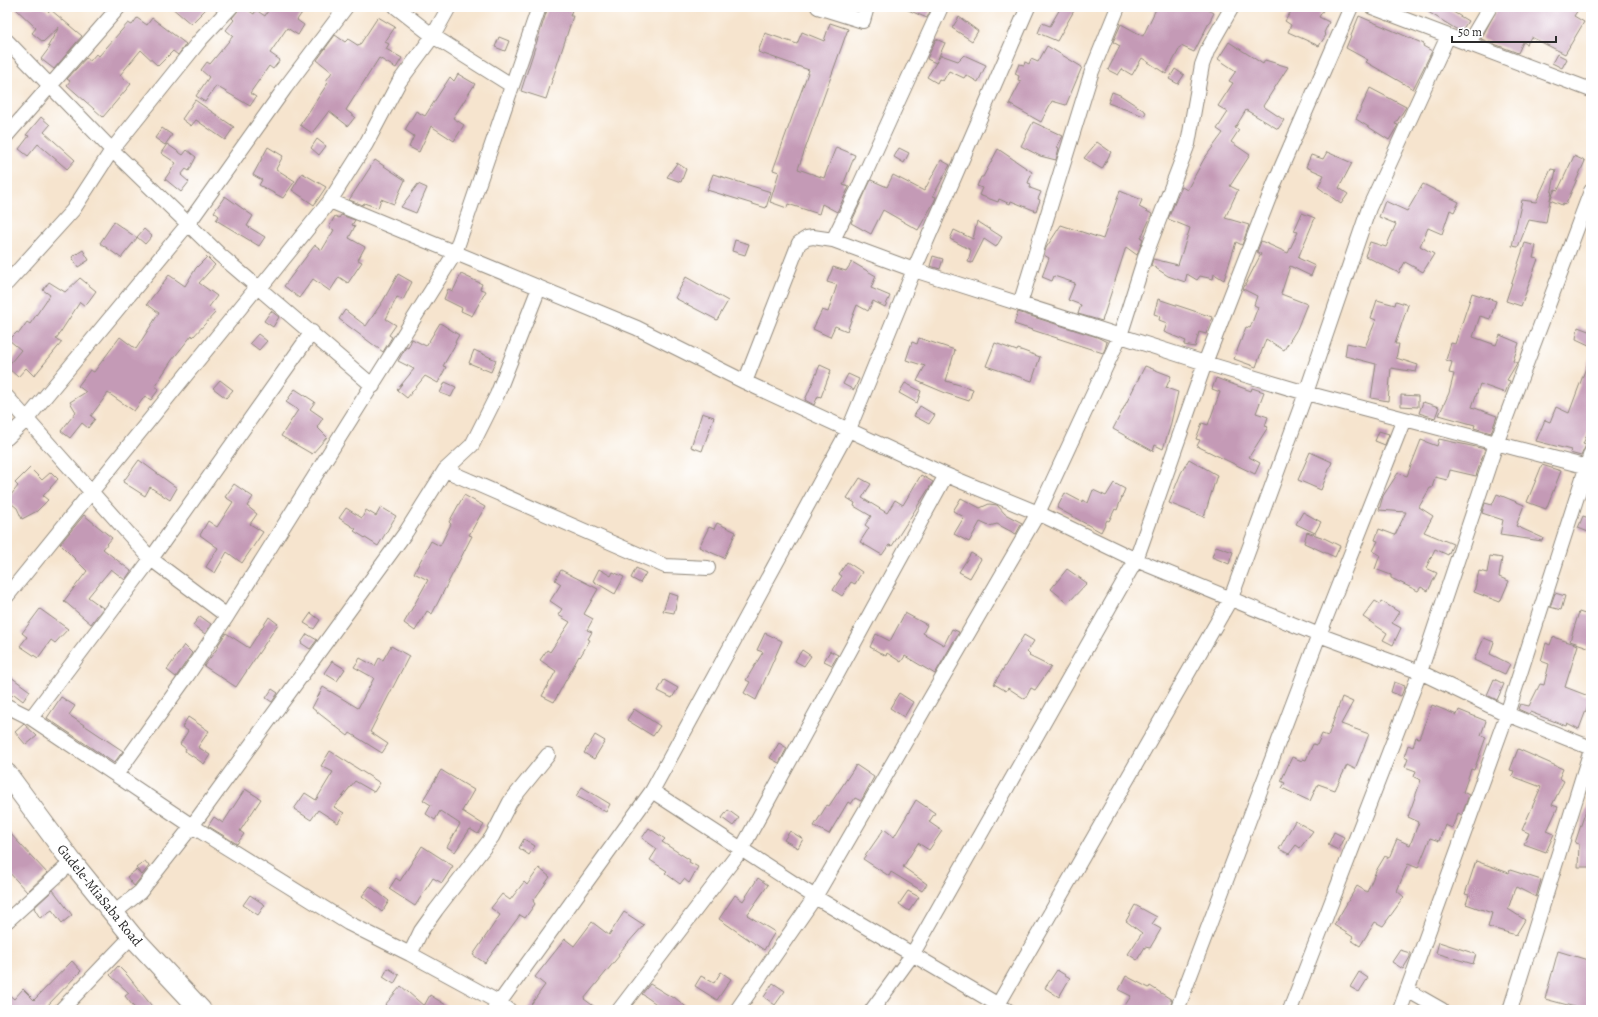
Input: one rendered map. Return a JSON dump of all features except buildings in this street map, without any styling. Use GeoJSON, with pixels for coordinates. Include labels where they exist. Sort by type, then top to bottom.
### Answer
{"type":"FeatureCollection","features":[{"type":"Feature","properties":{"kind":"street"},"geometry":{"type":"LineString","coordinates":[[7,135],[119,7]]}},
{"type":"Feature","properties":{"kind":"street"},"geometry":{"type":"LineString","coordinates":[[7,283],[72,210],[112,150],[202,39],[231,7]]}},
{"type":"Feature","properties":{"kind":"street"},"geometry":{"type":"LineString","coordinates":[[7,438],[26,420],[188,224],[285,88],[346,7]]}},
{"type":"Feature","properties":{"kind":"street"},"geometry":{"type":"LineString","coordinates":[[396,7],[433,36],[511,85]]}},
{"type":"Feature","properties":{"kind":"street"},"geometry":{"type":"LineString","coordinates":[[7,596],[258,286],[264,283],[330,201],[366,144],[399,82],[433,36],[449,7]]}},
{"type":"Feature","properties":{"kind":"street"},"geometry":{"type":"LineString","coordinates":[[116,775],[187,676],[227,616],[373,386],[455,253],[511,85],[539,7]]}},
{"type":"Feature","properties":{"kind":"street"},"geometry":{"type":"LineString","coordinates":[[818,7],[863,22],[867,7]]}},
{"type":"Feature","properties":{"kind":"street"},"geometry":{"type":"LineString","coordinates":[[833,240],[858,189],[941,7]]}},
{"type":"Feature","properties":{"kind":"street"},"geometry":{"type":"LineString","coordinates":[[7,706],[32,718],[192,826],[348,923],[410,954],[501,1008],[652,791],[848,429],[914,270],[1028,7]]}},
{"type":"Feature","properties":{"kind":"street"},"geometry":{"type":"LineString","coordinates":[[1020,304],[1092,71],[1118,7]]}},
{"type":"Feature","properties":{"kind":"street"},"geometry":{"type":"LineString","coordinates":[[737,1010],[815,897],[1038,513],[1120,336],[1146,254],[1188,144],[1202,65],[1208,49],[1232,7]]}},
{"type":"Feature","properties":{"kind":"street"},"geometry":{"type":"LineString","coordinates":[[872,1010],[912,954],[1136,560],[1205,363],[1275,182],[1351,7]]}},
{"type":"Feature","properties":{"kind":"street"},"geometry":{"type":"LineString","coordinates":[[1372,7],[1591,90]]}},
{"type":"Feature","properties":{"kind":"street"},"geometry":{"type":"LineString","coordinates":[[1468,44],[1490,7]]}},
{"type":"Feature","properties":{"kind":"street"},"geometry":{"type":"LineString","coordinates":[[652,791],[815,897],[1000,1008],[1231,598],[1306,393],[1369,208],[1448,36]]}},
{"type":"Feature","properties":{"kind":"street"},"geometry":{"type":"LineString","coordinates":[[7,41],[112,150],[220,255],[312,332],[373,386]]}},
{"type":"Feature","properties":{"kind":"street"},"geometry":{"type":"LineString","coordinates":[[1290,1010],[1420,672],[1496,444],[1591,191]]}},
{"type":"Feature","properties":{"kind":"street"},"geometry":{"type":"LineString","coordinates":[[330,201],[637,328],[745,382],[946,475],[1038,513],[1136,560],[1319,635],[1420,672],[1507,714],[1591,749],[1510,1010]]}},
{"type":"Feature","properties":{"kind":"street"},"geometry":{"type":"LineString","coordinates":[[745,382],[799,243],[807,238],[813,237],[833,240],[914,270],[1205,363],[1306,393],[1588,468]]}},
{"type":"Feature","properties":{"kind":"street"},"geometry":{"type":"LineString","coordinates":[[114,913],[140,892],[192,826],[406,532],[445,470],[472,446],[497,396],[539,288]]}},
{"type":"Feature","properties":{"kind":"street"},"geometry":{"type":"LineString","coordinates":[[32,718],[151,559],[312,332]]}},
{"type":"Feature","properties":{"kind":"street"},"geometry":{"type":"LineString","coordinates":[[7,397],[151,559],[227,616]]}},
{"type":"Feature","properties":{"kind":"street"},"geometry":{"type":"LineString","coordinates":[[1177,1010],[1319,635],[1404,419]]}},
{"type":"Feature","properties":{"kind":"street"},"geometry":{"type":"LineString","coordinates":[[1400,1010],[1507,714],[1588,468],[1591,453]]}},
{"type":"Feature","properties":{"kind":"street"},"geometry":{"type":"LineString","coordinates":[[445,470],[665,566],[708,568]]}},
{"type":"Feature","properties":{"kind":"street"},"geometry":{"type":"LineString","coordinates":[[619,1010],[741,850],[946,475]]}},
{"type":"Feature","properties":{"kind":"street"},"geometry":{"type":"LineString","coordinates":[[410,954],[421,931],[492,837],[510,802],[548,755]]}},
{"type":"Feature","properties":{"kind":"street","name":"Gudele-MiaSaba Road"},"geometry":{"type":"LineString","coordinates":[[7,774],[72,862],[132,936],[201,1010]]}},
{"type":"Feature","properties":{"kind":"street"},"geometry":{"type":"LineString","coordinates":[[7,921],[72,862]]}},
{"type":"Feature","properties":{"kind":"street"},"geometry":{"type":"LineString","coordinates":[[61,1010],[132,936]]}},
{"type":"Feature","properties":{"kind":"street"},"geometry":{"type":"LineString","coordinates":[[1407,990],[1442,1010]]}}]}
